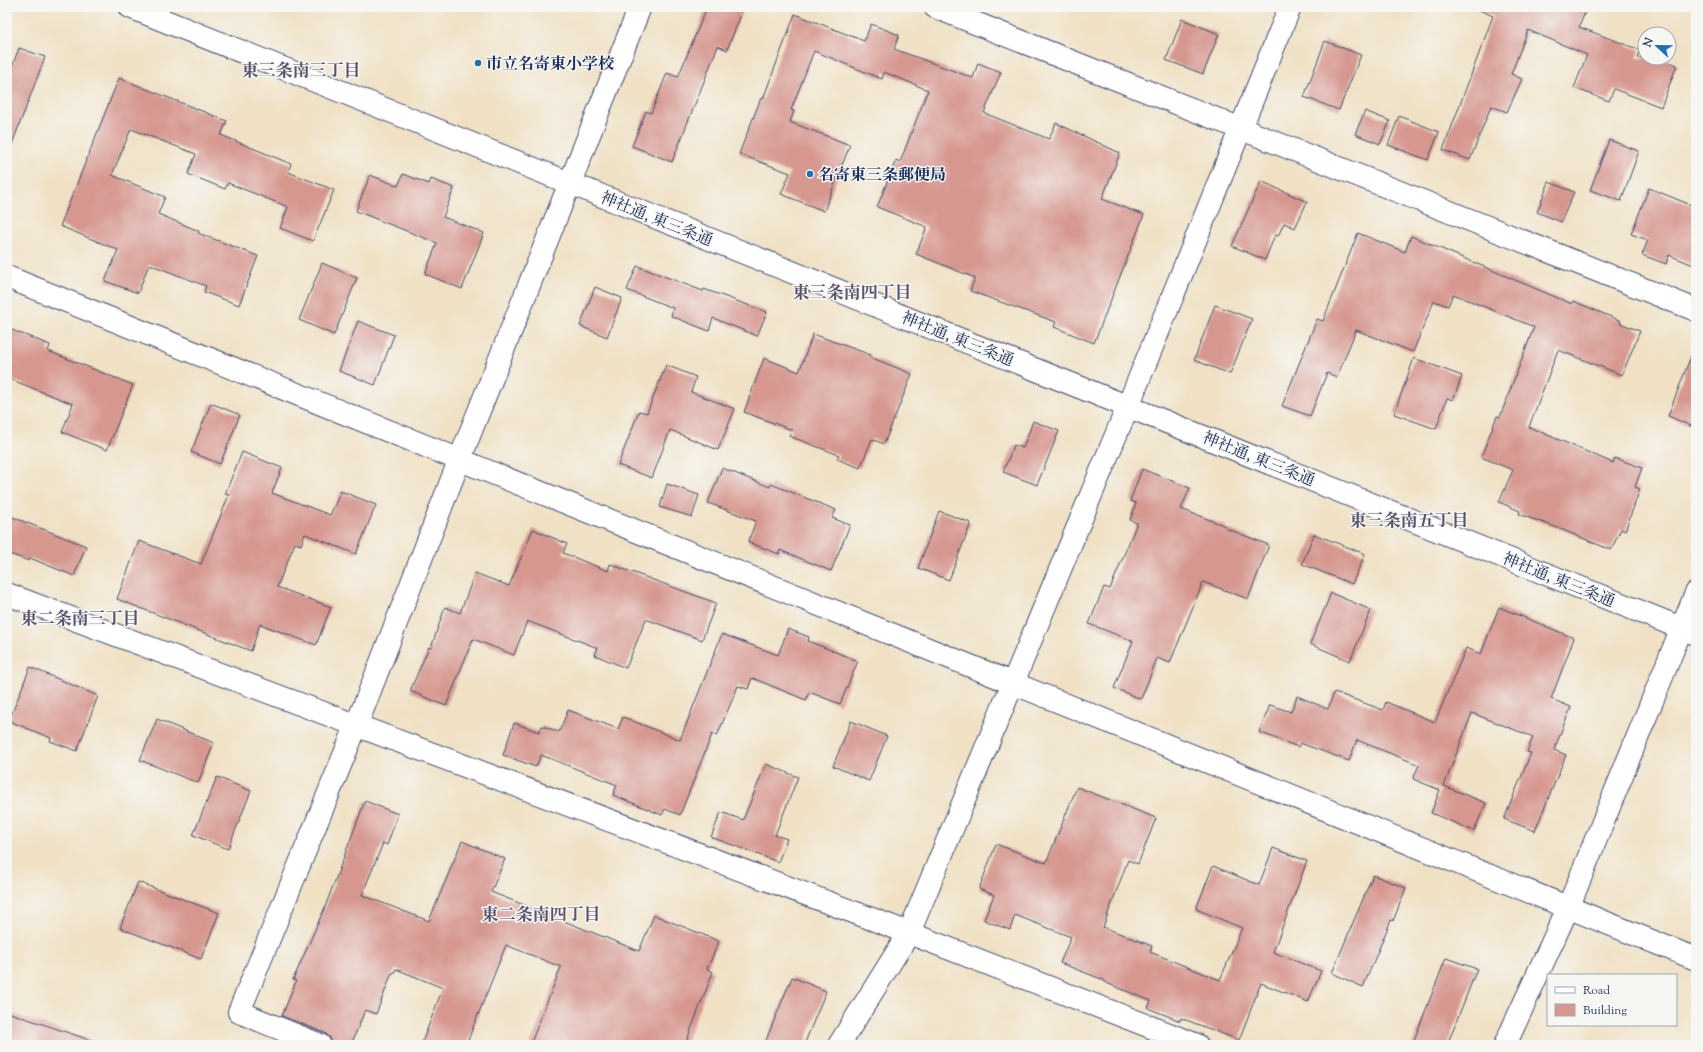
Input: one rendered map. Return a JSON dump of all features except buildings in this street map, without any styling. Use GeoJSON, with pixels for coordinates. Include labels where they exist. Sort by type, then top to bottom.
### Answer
{"type":"FeatureCollection","features":[{"type":"Feature","properties":{"kind":"street","name":"神社通, 東三条通"},"geometry":{"type":"LineString","coordinates":[[130,7],[1689,631]]}},
{"type":"Feature","properties":{"kind":"street"},"geometry":{"type":"LineString","coordinates":[[320,1045],[239,1012],[357,724],[459,461],[640,7]]}},
{"type":"Feature","properties":{"kind":"street"},"geometry":{"type":"LineString","coordinates":[[935,7],[1696,310]]}},
{"type":"Feature","properties":{"kind":"street"},"geometry":{"type":"LineString","coordinates":[[839,1045],[909,933],[1128,406],[1290,7]]}},
{"type":"Feature","properties":{"kind":"street"},"geometry":{"type":"LineString","coordinates":[[7,277],[459,461],[1696,959]]}},
{"type":"Feature","properties":{"kind":"street"},"geometry":{"type":"LineString","coordinates":[[1505,1045],[1568,908],[1689,631],[1696,593]]}},
{"type":"Feature","properties":{"kind":"street"},"geometry":{"type":"LineString","coordinates":[[7,594],[357,724],[909,933],[1197,1045]]}},
{"type":"Feature","properties":{"kind":"place","name":"市立名寄東小学校"},"geometry":{"type":"Point","coordinates":[478,63]}},
{"type":"Feature","properties":{"kind":"place","name":"名寄東三条郵便局"},"geometry":{"type":"Point","coordinates":[810,174]}},
{"type":"Feature","properties":{"kind":"district","name":"東三条南三丁目"},"geometry":{"type":"Point","coordinates":[301,70]}},
{"type":"Feature","properties":{"kind":"district","name":"東三条南四丁目"},"geometry":{"type":"Point","coordinates":[852,292]}},
{"type":"Feature","properties":{"kind":"district","name":"東三条南五丁目"},"geometry":{"type":"Point","coordinates":[1409,520]}},
{"type":"Feature","properties":{"kind":"district","name":"東二条南三丁目"},"geometry":{"type":"Point","coordinates":[80,618]}},
{"type":"Feature","properties":{"kind":"district","name":"東二条南四丁目"},"geometry":{"type":"Point","coordinates":[541,914]}}]}
